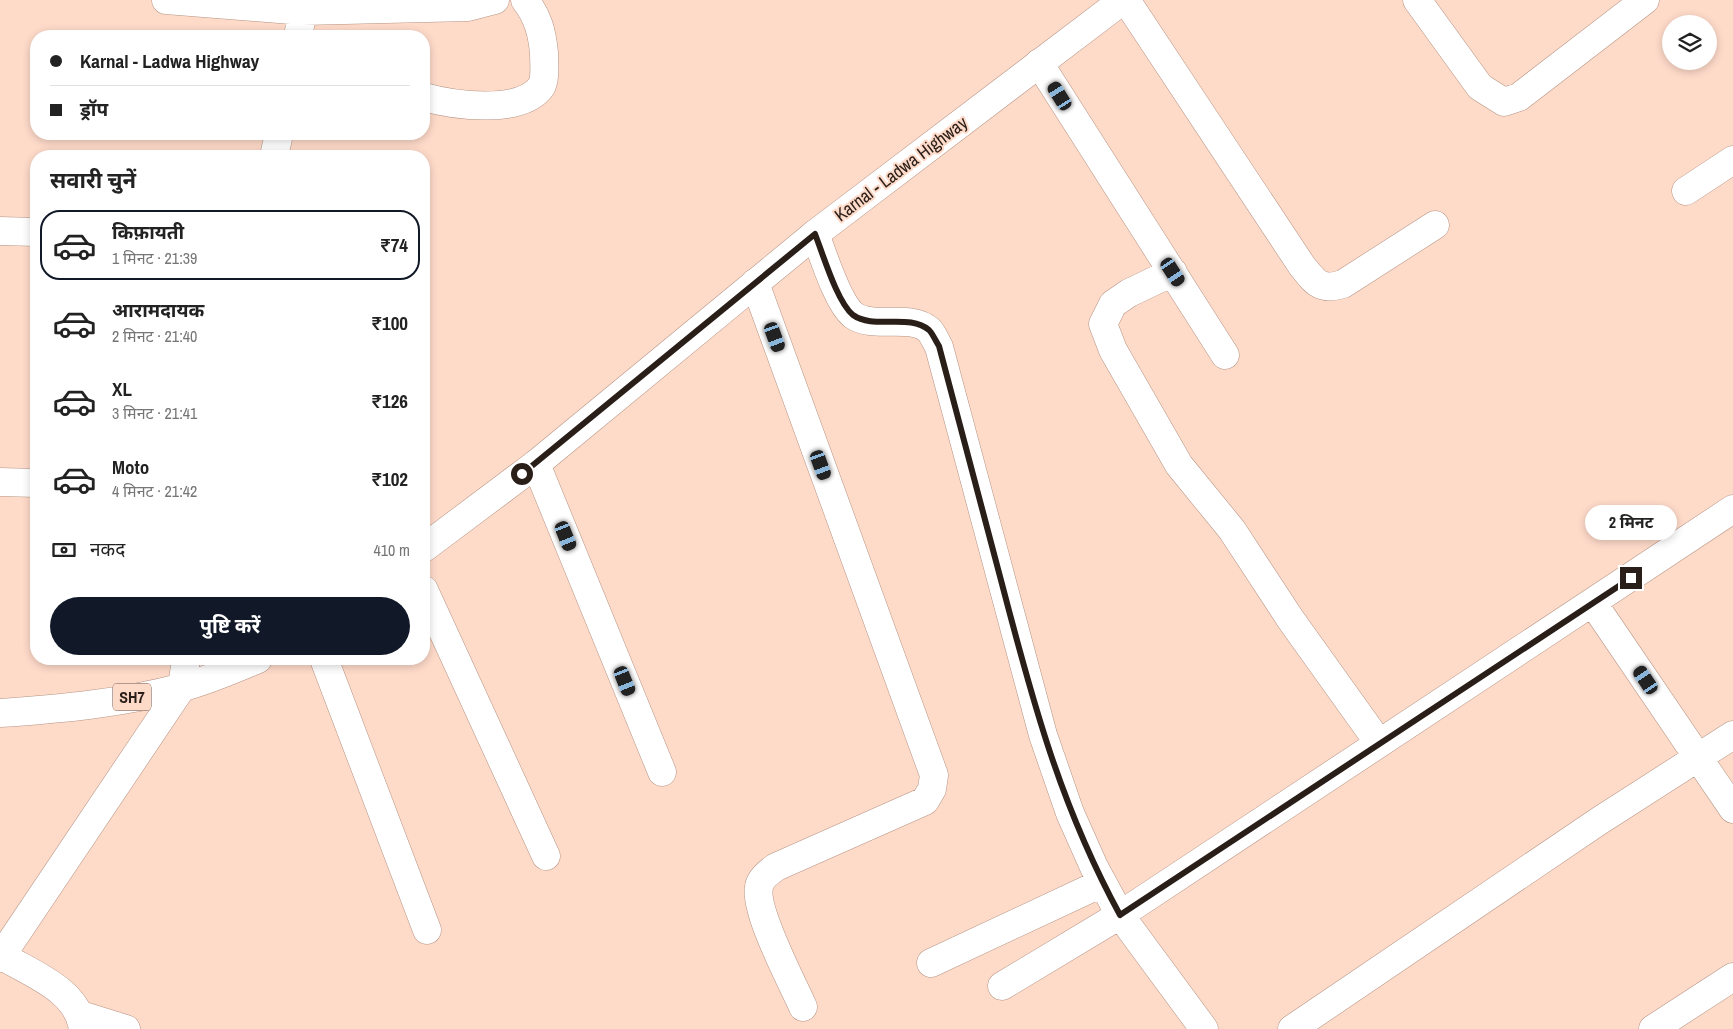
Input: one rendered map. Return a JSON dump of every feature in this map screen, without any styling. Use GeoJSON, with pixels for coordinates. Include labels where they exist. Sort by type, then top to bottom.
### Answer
{"type":"FeatureCollection","features":[{"type":"Feature","properties":{"kind":"street"},"geometry":{"type":"LineString","coordinates":[[166,0],[301,23],[468,7],[495,0]]}},
{"type":"Feature","properties":{"kind":"street"},"geometry":{"type":"LineString","coordinates":[[430,98],[472,106],[499,104],[533,95],[542,85],[544,64],[542,32],[536,14],[525,0]]}},
{"type":"Feature","properties":{"kind":"street"},"geometry":{"type":"LineString","coordinates":[[1124,0],[1302,266],[1316,283],[1329,288],[1343,284],[1435,225]]}},
{"type":"Feature","properties":{"kind":"street","name":"Karnal - Ladwa Highway"},"geometry":{"type":"LineString","coordinates":[[430,544],[536,464],[815,234],[1124,0]]}},
{"type":"Feature","properties":{"kind":"street"},"geometry":{"type":"LineString","coordinates":[[1417,0],[1480,87],[1504,102],[1519,98],[1645,0]]}},
{"type":"Feature","properties":{"kind":"street"},"geometry":{"type":"LineString","coordinates":[[1039,63],[1225,355]]}},
{"type":"Feature","properties":{"kind":"street"},"geometry":{"type":"LineString","coordinates":[[1686,191],[1733,160]]}},
{"type":"Feature","properties":{"kind":"street"},"geometry":{"type":"LineString","coordinates":[[0,231],[30,232]]}},
{"type":"Feature","properties":{"kind":"street"},"geometry":{"type":"LineString","coordinates":[[815,234],[842,300],[852,314],[862,320],[913,324],[928,330],[939,346],[1043,735],[1070,813],[1102,884],[1120,915],[1195,1026]]}},
{"type":"Feature","properties":{"kind":"street"},"geometry":{"type":"LineString","coordinates":[[1173,272],[1129,293],[1113,304],[1103,324],[1113,350],[1179,465],[1232,530],[1291,620],[1379,743]]}},
{"type":"Feature","properties":{"kind":"street"},"geometry":{"type":"LineString","coordinates":[[755,283],[934,775],[932,790],[925,801],[776,867],[759,885],[758,898],[764,917],[803,1007]]}},
{"type":"Feature","properties":{"kind":"street"},"geometry":{"type":"LineString","coordinates":[[536,464],[662,772]]}},
{"type":"Feature","properties":{"kind":"street"},"geometry":{"type":"LineString","coordinates":[[0,482],[30,483]]}},
{"type":"Feature","properties":{"kind":"street"},"geometry":{"type":"LineString","coordinates":[[1002,986],[1120,915],[1733,509]]}},
{"type":"Feature","properties":{"kind":"street"},"geometry":{"type":"LineString","coordinates":[[430,603],[546,856]]}},
{"type":"Feature","properties":{"kind":"street"},"geometry":{"type":"LineString","coordinates":[[1593,603],[1733,808]]}},
{"type":"Feature","properties":{"kind":"street"},"geometry":{"type":"LineString","coordinates":[[126,1029],[82,1022],[65,993],[1,957],[182,687],[185,665]]}},
{"type":"Feature","properties":{"kind":"street","name":"SH7"},"geometry":{"type":"LineString","coordinates":[[0,713],[112,701],[182,687],[244,665]]}},
{"type":"Feature","properties":{"kind":"street"},"geometry":{"type":"LineString","coordinates":[[326,665],[427,930]]}},
{"type":"Feature","properties":{"kind":"street"},"geometry":{"type":"LineString","coordinates":[[1292,1029],[1319,1021],[1598,821],[1733,735]]}},
{"type":"Feature","properties":{"kind":"street"},"geometry":{"type":"LineString","coordinates":[[931,963],[1102,884]]}},
{"type":"Feature","properties":{"kind":"street"},"geometry":{"type":"LineString","coordinates":[[1664,1026],[1733,977]]}},
{"type":"Feature","properties":{"kind":"route"},"geometry":{"type":"LineString","coordinates":[[522,474],[815,234],[842,300],[852,314],[862,320],[913,324],[928,330],[939,346],[1043,735],[1070,813],[1094,867],[1120,915],[1194,864],[1352,760],[1436,708],[1523,648],[1631,578]]}}]}
